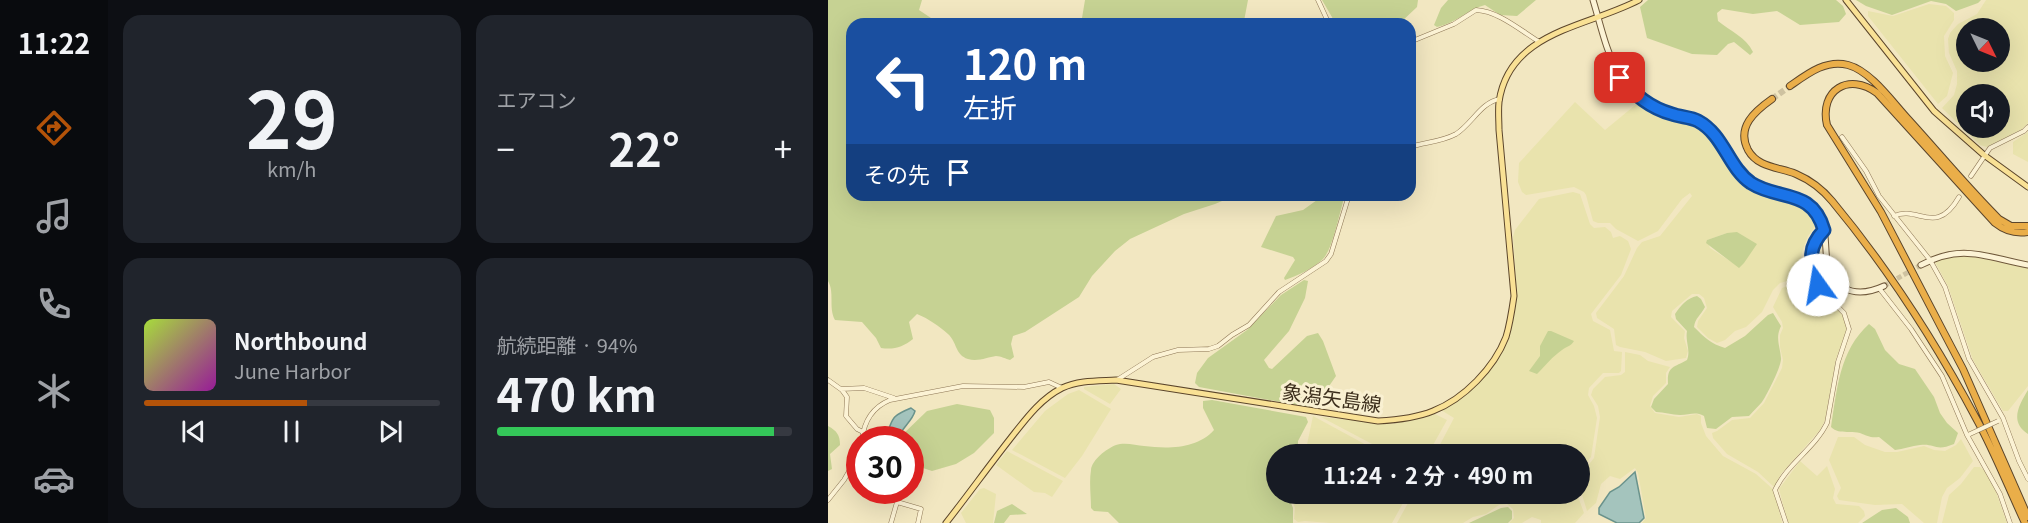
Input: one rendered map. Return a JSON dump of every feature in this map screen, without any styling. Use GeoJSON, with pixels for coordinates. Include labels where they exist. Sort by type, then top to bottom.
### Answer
{"type":"FeatureCollection","features":[{"type":"Feature","properties":{"kind":"highway"},"geometry":{"type":"LineString","coordinates":[[1790,86],[1813,70],[1831,64],[1841,63],[1857,68],[1871,79],[1999,219],[2011,226],[2028,226]]}},
{"type":"Feature","properties":{"kind":"highway"},"geometry":{"type":"LineString","coordinates":[[2028,232],[2008,231],[1995,223],[1870,88],[1849,84],[1842,86],[1830,96],[1825,110],[1827,125],[1898,242],[1963,369],[2028,517]]}},
{"type":"Feature","properties":{"kind":"highway"},"geometry":{"type":"LineString","coordinates":[[1772,99],[1753,113],[1746,126],[1745,141],[1751,154],[1763,164],[1806,179],[1831,200],[1869,249],[1927,334],[1978,422],[2025,523]]}},
{"type":"Feature","properties":{"kind":"main road","name":"象潟矢島線"},"geometry":{"type":"LineString","coordinates":[[946,523],[1034,410],[1048,397],[1080,382],[1116,380],[1378,421],[1435,411],[1465,391],[1482,375],[1499,352],[1506,336],[1514,296],[1499,130],[1500,99],[1507,77],[1515,64],[1538,41],[1640,0]]}},
{"type":"Feature","properties":{"kind":"main road"},"geometry":{"type":"LineString","coordinates":[[1846,0],[1934,111],[1984,155],[2028,188]]}},
{"type":"Feature","properties":{"kind":"street"},"geometry":{"type":"LineString","coordinates":[[1318,0],[1326,18]]}},
{"type":"Feature","properties":{"kind":"street"},"geometry":{"type":"LineString","coordinates":[[1593,0],[1611,62],[1620,78],[1632,92],[1645,103],[1664,112],[1692,118],[1713,131],[1737,169],[1754,184],[1771,191],[1794,196],[1806,203],[1821,219],[1829,272],[1841,287],[1859,293],[1881,287],[1942,376],[1968,434],[2000,494],[2010,523]]}},
{"type":"Feature","properties":{"kind":"street"},"geometry":{"type":"LineString","coordinates":[[1416,40],[1454,24],[1476,10],[1480,10],[1497,16],[1538,41]]}},
{"type":"Feature","properties":{"kind":"street"},"geometry":{"type":"LineString","coordinates":[[1416,146],[1440,141],[1457,133],[1492,100],[1500,99]]}},
{"type":"Feature","properties":{"kind":"street"},"geometry":{"type":"LineString","coordinates":[[1971,176],[1990,148],[2028,127]]}},
{"type":"Feature","properties":{"kind":"street"},"geometry":{"type":"LineString","coordinates":[[1842,137],[1866,171],[1879,196],[1930,260],[1945,287],[1969,358],[2003,418],[2028,479]]}},
{"type":"Feature","properties":{"kind":"street"},"geometry":{"type":"LineString","coordinates":[[1894,216],[1899,213],[1929,218],[1939,217],[1947,213],[1959,197]]}},
{"type":"Feature","properties":{"kind":"street"},"geometry":{"type":"LineString","coordinates":[[1116,380],[1154,357],[1178,350],[1209,349],[1218,346],[1249,325],[1279,292],[1326,261],[1331,254],[1347,201]]}},
{"type":"Feature","properties":{"kind":"street"},"geometry":{"type":"LineString","coordinates":[[1786,523],[1775,489],[1788,470],[1823,431],[1827,423],[1838,362],[1849,329],[1844,312],[1818,285],[1811,250],[1813,243],[1824,230]]}},
{"type":"Feature","properties":{"kind":"street"},"geometry":{"type":"LineString","coordinates":[[1921,265],[1935,257],[1956,252],[2028,265]]}},
{"type":"Feature","properties":{"kind":"street"},"geometry":{"type":"LineString","coordinates":[[828,380],[841,389],[847,397],[846,416],[854,426]]}},
{"type":"Feature","properties":{"kind":"street"},"geometry":{"type":"LineString","coordinates":[[866,426],[871,414],[879,405],[898,398],[963,386],[1023,387],[1049,382],[1063,388]]}},
{"type":"Feature","properties":{"kind":"street"},"geometry":{"type":"LineString","coordinates":[[841,389],[864,388],[898,398]]}},
{"type":"Feature","properties":{"kind":"street"},"geometry":{"type":"LineString","coordinates":[[1968,434],[2003,418]]}},
{"type":"Feature","properties":{"kind":"street"},"geometry":{"type":"LineString","coordinates":[[828,500],[846,476]]}},
{"type":"Feature","properties":{"kind":"street"},"geometry":{"type":"LineString","coordinates":[[891,523],[897,502],[921,509],[918,523]]}},
{"type":"Feature","properties":{"kind":"shaded area"},"geometry":{"type":"Polygon","coordinates":[[[1986,0],[2028,0],[2028,123],[2010,135],[2010,84],[1957,84],[1957,72],[2010,72],[2010,18],[1969,18],[1977,14],[1986,0]]]}},
{"type":"Feature","properties":{"kind":"shaded area"},"geometry":{"type":"Polygon","coordinates":[[[1929,4],[1946,6],[1954,13],[1954,20],[1944,36],[1945,56],[1953,73],[1947,96],[1938,104],[1868,16],[1868,11],[1893,16],[1929,4]]]}},
{"type":"Feature","properties":{"kind":"shaded area"},"geometry":{"type":"Polygon","coordinates":[[[1956,26],[1956,69],[1949,53],[1950,33],[1956,26]]]}},
{"type":"Feature","properties":{"kind":"shaded area"},"geometry":{"type":"Polygon","coordinates":[[[1956,88],[1956,122],[1942,108],[1954,95],[1956,88]]]}},
{"type":"Feature","properties":{"kind":"shaded area"},"geometry":{"type":"Polygon","coordinates":[[[1575,102],[1605,130],[1639,102],[1647,108],[1690,121],[1702,128],[1709,135],[1719,154],[1743,180],[1810,209],[1817,218],[1817,224],[1808,236],[1797,273],[1791,280],[1780,283],[1773,290],[1762,312],[1746,327],[1735,331],[1725,340],[1717,343],[1697,327],[1698,321],[1707,308],[1704,298],[1699,294],[1692,294],[1672,311],[1671,317],[1685,331],[1684,338],[1688,351],[1686,358],[1666,361],[1645,352],[1616,345],[1614,329],[1597,318],[1596,313],[1624,276],[1637,248],[1642,242],[1660,236],[1692,196],[1690,193],[1682,199],[1658,231],[1638,241],[1616,229],[1610,223],[1593,221],[1586,195],[1574,187],[1526,195],[1522,192],[1518,182],[1519,163],[1575,102]],[[1727,233],[1707,240],[1710,248],[1739,267],[1756,244],[1727,233]]]}},
{"type":"Feature","properties":{"kind":"shaded area"},"geometry":{"type":"Polygon","coordinates":[[[2028,132],[2028,162],[2013,154],[2013,142],[2028,132]]]}},
{"type":"Feature","properties":{"kind":"shaded area"},"geometry":{"type":"Polygon","coordinates":[[[1973,138],[2004,138],[1987,147],[1980,145],[1973,138]]]}},
{"type":"Feature","properties":{"kind":"shaded area"},"geometry":{"type":"Polygon","coordinates":[[[1573,192],[1580,194],[1590,224],[1594,228],[1605,227],[1611,232],[1613,238],[1620,236],[1628,241],[1631,249],[1621,275],[1591,314],[1593,321],[1610,330],[1614,351],[1622,352],[1621,371],[1603,373],[1589,388],[1588,395],[1597,418],[1590,458],[1590,444],[1440,444],[1454,418],[1441,410],[1465,394],[1505,343],[1511,331],[1517,296],[1513,237],[1515,230],[1539,199],[1573,192]]]}},
{"type":"Feature","properties":{"kind":"shaded area"},"geometry":{"type":"Polygon","coordinates":[[[1965,255],[2028,268],[2028,386],[2008,411],[2003,411],[1973,360],[1948,286],[1935,262],[1951,256],[1965,255]]]}},
{"type":"Feature","properties":{"kind":"shaded area"},"geometry":{"type":"Polygon","coordinates":[[[1807,264],[1811,267],[1819,292],[1841,311],[1846,323],[1846,332],[1836,359],[1825,420],[1820,430],[1781,474],[1774,487],[1758,472],[1727,454],[1713,438],[1712,433],[1732,420],[1750,418],[1764,403],[1782,368],[1783,360],[1780,347],[1782,322],[1773,307],[1782,288],[1799,282],[1807,264]]]}},
{"type":"Feature","properties":{"kind":"shaded area"},"geometry":{"type":"Polygon","coordinates":[[[1625,352],[1640,355],[1648,361],[1670,367],[1666,373],[1666,383],[1653,396],[1650,406],[1655,413],[1679,417],[1697,414],[1701,416],[1706,436],[1723,456],[1756,474],[1774,490],[1782,523],[1642,523],[1646,518],[1638,473],[1635,468],[1620,479],[1610,476],[1601,484],[1596,503],[1587,511],[1585,504],[1590,504],[1590,463],[1594,458],[1600,417],[1598,406],[1591,395],[1593,389],[1605,377],[1621,375],[1625,372],[1625,352]]]}},
{"type":"Feature","properties":{"kind":"shaded area"},"geometry":{"type":"Polygon","coordinates":[[[1114,384],[1121,389],[1110,404],[1084,389],[1084,387],[1114,384]]]}},
{"type":"Feature","properties":{"kind":"shaded area"},"geometry":{"type":"Polygon","coordinates":[[[1079,390],[1111,409],[1082,456],[1065,478],[1012,450],[1045,411],[1068,394],[1079,390]]]}},
{"type":"Feature","properties":{"kind":"shaded area"},"geometry":{"type":"Polygon","coordinates":[[[1435,414],[1447,420],[1434,444],[1372,444],[1321,417],[1393,424],[1435,414]]]}},
{"type":"Feature","properties":{"kind":"shaded area"},"geometry":{"type":"Polygon","coordinates":[[[1313,416],[1365,444],[1307,444],[1313,416]]]}},
{"type":"Feature","properties":{"kind":"shaded area"},"geometry":{"type":"Polygon","coordinates":[[[1838,437],[1854,437],[1865,445],[1885,452],[1897,452],[1924,446],[1945,451],[1961,439],[1973,461],[1960,478],[1947,488],[1942,497],[1937,523],[1924,523],[1902,504],[1875,505],[1839,500],[1837,496],[1841,488],[1829,460],[1838,437]]]}},
{"type":"Feature","properties":{"kind":"shaded area"},"geometry":{"type":"Polygon","coordinates":[[[1007,451],[1063,481],[1052,497],[1045,493],[1034,492],[996,465],[1007,451]]]}},
{"type":"Feature","properties":{"kind":"shaded area"},"geometry":{"type":"Polygon","coordinates":[[[1800,461],[1817,476],[1827,466],[1835,489],[1833,498],[1836,504],[1859,506],[1865,516],[1858,523],[1788,523],[1779,489],[1800,461]]]}},
{"type":"Feature","properties":{"kind":"shaded area"},"geometry":{"type":"Polygon","coordinates":[[[1974,467],[1980,467],[1985,471],[1996,492],[2007,523],[1942,523],[1949,495],[1974,467]]]}},
{"type":"Feature","properties":{"kind":"shaded area"},"geometry":{"type":"Polygon","coordinates":[[[984,488],[996,494],[993,523],[966,523],[961,513],[980,489],[984,488]]]}},
{"type":"Feature","properties":{"kind":"shaded area"},"geometry":{"type":"Polygon","coordinates":[[[1294,504],[1402,504],[1392,523],[1298,522],[1294,519],[1294,504]]]}},
{"type":"Feature","properties":{"kind":"shaded area"},"geometry":{"type":"Polygon","coordinates":[[[1407,504],[1507,504],[1499,505],[1486,514],[1473,517],[1463,523],[1397,523],[1407,504]]]}},
{"type":"Feature","properties":{"kind":"shaded area"},"geometry":{"type":"Polygon","coordinates":[[[1507,504],[1581,504],[1584,513],[1575,523],[1541,523],[1541,520],[1532,517],[1522,523],[1509,523],[1514,518],[1513,509],[1507,504]]]}},
{"type":"Feature","properties":{"kind":"green space"},"geometry":{"type":"Polygon","coordinates":[[[828,0],[922,0],[919,10],[931,18],[846,18],[846,201],[1222,201],[1184,214],[1130,239],[1115,251],[1092,276],[1079,297],[1025,332],[1013,336],[1011,344],[1014,357],[1010,360],[996,356],[968,359],[961,355],[948,334],[917,314],[909,322],[913,339],[898,347],[881,348],[876,338],[862,322],[835,320],[828,281],[828,0]]]}},
{"type":"Feature","properties":{"kind":"green space"},"geometry":{"type":"Polygon","coordinates":[[[1085,0],[1248,0],[1245,18],[1082,18],[1085,0]]]}},
{"type":"Feature","properties":{"kind":"green space"},"geometry":{"type":"Polygon","coordinates":[[[1322,0],[1418,0],[1417,7],[1405,18],[1332,18],[1322,0]]]}},
{"type":"Feature","properties":{"kind":"green space"},"geometry":{"type":"Polygon","coordinates":[[[1448,0],[1536,0],[1517,16],[1500,15],[1485,5],[1437,27],[1434,25],[1441,8],[1448,0]]]}},
{"type":"Feature","properties":{"kind":"green space"},"geometry":{"type":"Polygon","coordinates":[[[1648,0],[1836,0],[1843,6],[1846,14],[1839,22],[1800,25],[1777,11],[1753,14],[1722,9],[1717,13],[1718,21],[1742,38],[1753,52],[1750,55],[1734,42],[1728,44],[1717,55],[1692,54],[1647,38],[1640,7],[1648,0]]]}},
{"type":"Feature","properties":{"kind":"green space"},"geometry":{"type":"Polygon","coordinates":[[[1856,0],[1981,0],[1956,11],[1946,4],[1931,1],[1892,15],[1856,0]]]}},
{"type":"Feature","properties":{"kind":"green space"},"geometry":{"type":"Polygon","coordinates":[[[1316,201],[1343,201],[1327,254],[1315,266],[1285,280],[1295,260],[1293,257],[1261,247],[1276,216],[1303,210],[1316,201]]]}},
{"type":"Feature","properties":{"kind":"green space"},"geometry":{"type":"Polygon","coordinates":[[[1737,232],[1757,244],[1739,268],[1706,243],[1707,240],[1737,232]]]}},
{"type":"Feature","properties":{"kind":"green space"},"geometry":{"type":"Polygon","coordinates":[[[1304,280],[1308,281],[1305,298],[1289,331],[1264,360],[1272,369],[1307,336],[1318,333],[1336,376],[1318,402],[1308,407],[1199,387],[1195,383],[1197,373],[1208,358],[1247,330],[1281,295],[1304,280]]]}},
{"type":"Feature","properties":{"kind":"green space"},"geometry":{"type":"Polygon","coordinates":[[[1697,296],[1705,307],[1694,327],[1708,340],[1725,348],[1745,336],[1773,313],[1781,326],[1778,338],[1781,362],[1764,398],[1749,416],[1732,417],[1716,429],[1707,428],[1704,416],[1695,413],[1677,415],[1656,412],[1651,407],[1654,399],[1668,384],[1670,371],[1687,360],[1687,331],[1676,319],[1675,314],[1684,302],[1697,296]]]}},
{"type":"Feature","properties":{"kind":"green space"},"geometry":{"type":"Polygon","coordinates":[[[1869,324],[1875,329],[1885,350],[1899,364],[1915,369],[1934,397],[1940,413],[1958,433],[1954,444],[1943,447],[1920,445],[1895,450],[1879,437],[1856,432],[1841,432],[1831,427],[1845,359],[1851,346],[1869,324]]]}},
{"type":"Feature","properties":{"kind":"green space"},"geometry":{"type":"Polygon","coordinates":[[[1548,331],[1574,341],[1555,355],[1537,374],[1529,371],[1540,356],[1540,346],[1548,331]]]}},
{"type":"Feature","properties":{"kind":"green space"},"geometry":{"type":"Polygon","coordinates":[[[2028,390],[2028,434],[2022,429],[2017,419],[2019,407],[2028,390]]]}},
{"type":"Feature","properties":{"kind":"green space"},"geometry":{"type":"Polygon","coordinates":[[[1212,400],[1306,417],[1308,422],[1298,444],[1266,444],[1266,504],[1291,504],[1293,523],[1119,523],[1108,512],[1094,511],[1091,508],[1091,470],[1100,455],[1119,444],[1172,447],[1199,441],[1214,430],[1203,408],[1203,401],[1212,400]]]}},
{"type":"Feature","properties":{"kind":"green space"},"geometry":{"type":"Polygon","coordinates":[[[957,404],[990,410],[994,418],[994,433],[974,453],[956,464],[932,471],[924,468],[924,426],[911,426],[927,411],[957,404]]]}},
{"type":"Feature","properties":{"kind":"green space"},"geometry":{"type":"Polygon","coordinates":[[[828,426],[837,434],[840,445],[830,454],[832,469],[828,471],[828,426]]]}},
{"type":"Feature","properties":{"kind":"green space"},"geometry":{"type":"Polygon","coordinates":[[[1012,504],[1027,514],[1010,515],[1004,523],[994,523],[997,511],[1012,504]]]}},
{"type":"Feature","properties":{"kind":"green space"},"geometry":{"type":"Polygon","coordinates":[[[1508,507],[1512,511],[1512,519],[1508,523],[1469,523],[1501,508],[1508,507]]]}},
{"type":"Feature","properties":{"kind":"green space"},"geometry":{"type":"Polygon","coordinates":[[[1896,508],[1908,517],[1910,523],[1862,523],[1882,510],[1896,508]]]}},
{"type":"Feature","properties":{"kind":"water"},"geometry":{"type":"Polygon","coordinates":[[[911,408],[915,411],[906,426],[890,426],[895,417],[911,408]]]}},
{"type":"Feature","properties":{"kind":"water"},"geometry":{"type":"Polygon","coordinates":[[[1635,472],[1644,518],[1639,523],[1617,523],[1599,514],[1599,508],[1610,492],[1635,472]]]}},
{"type":"Feature","properties":{"kind":"tunnel"},"geometry":{"type":"LineString","coordinates":[[1772,99],[1790,86]]}},
{"type":"Feature","properties":{"kind":"tunnel"},"geometry":{"type":"LineString","coordinates":[[1884,286],[1921,265]]}},
{"type":"Feature","properties":{"kind":"route"},"geometry":{"type":"LineString","coordinates":[[1620,78],[1645,103],[1664,112],[1692,118],[1713,131],[1745,178],[1771,191],[1794,196],[1814,210],[1821,219],[1824,230],[1813,243],[1811,250],[1818,285]]}}]}
